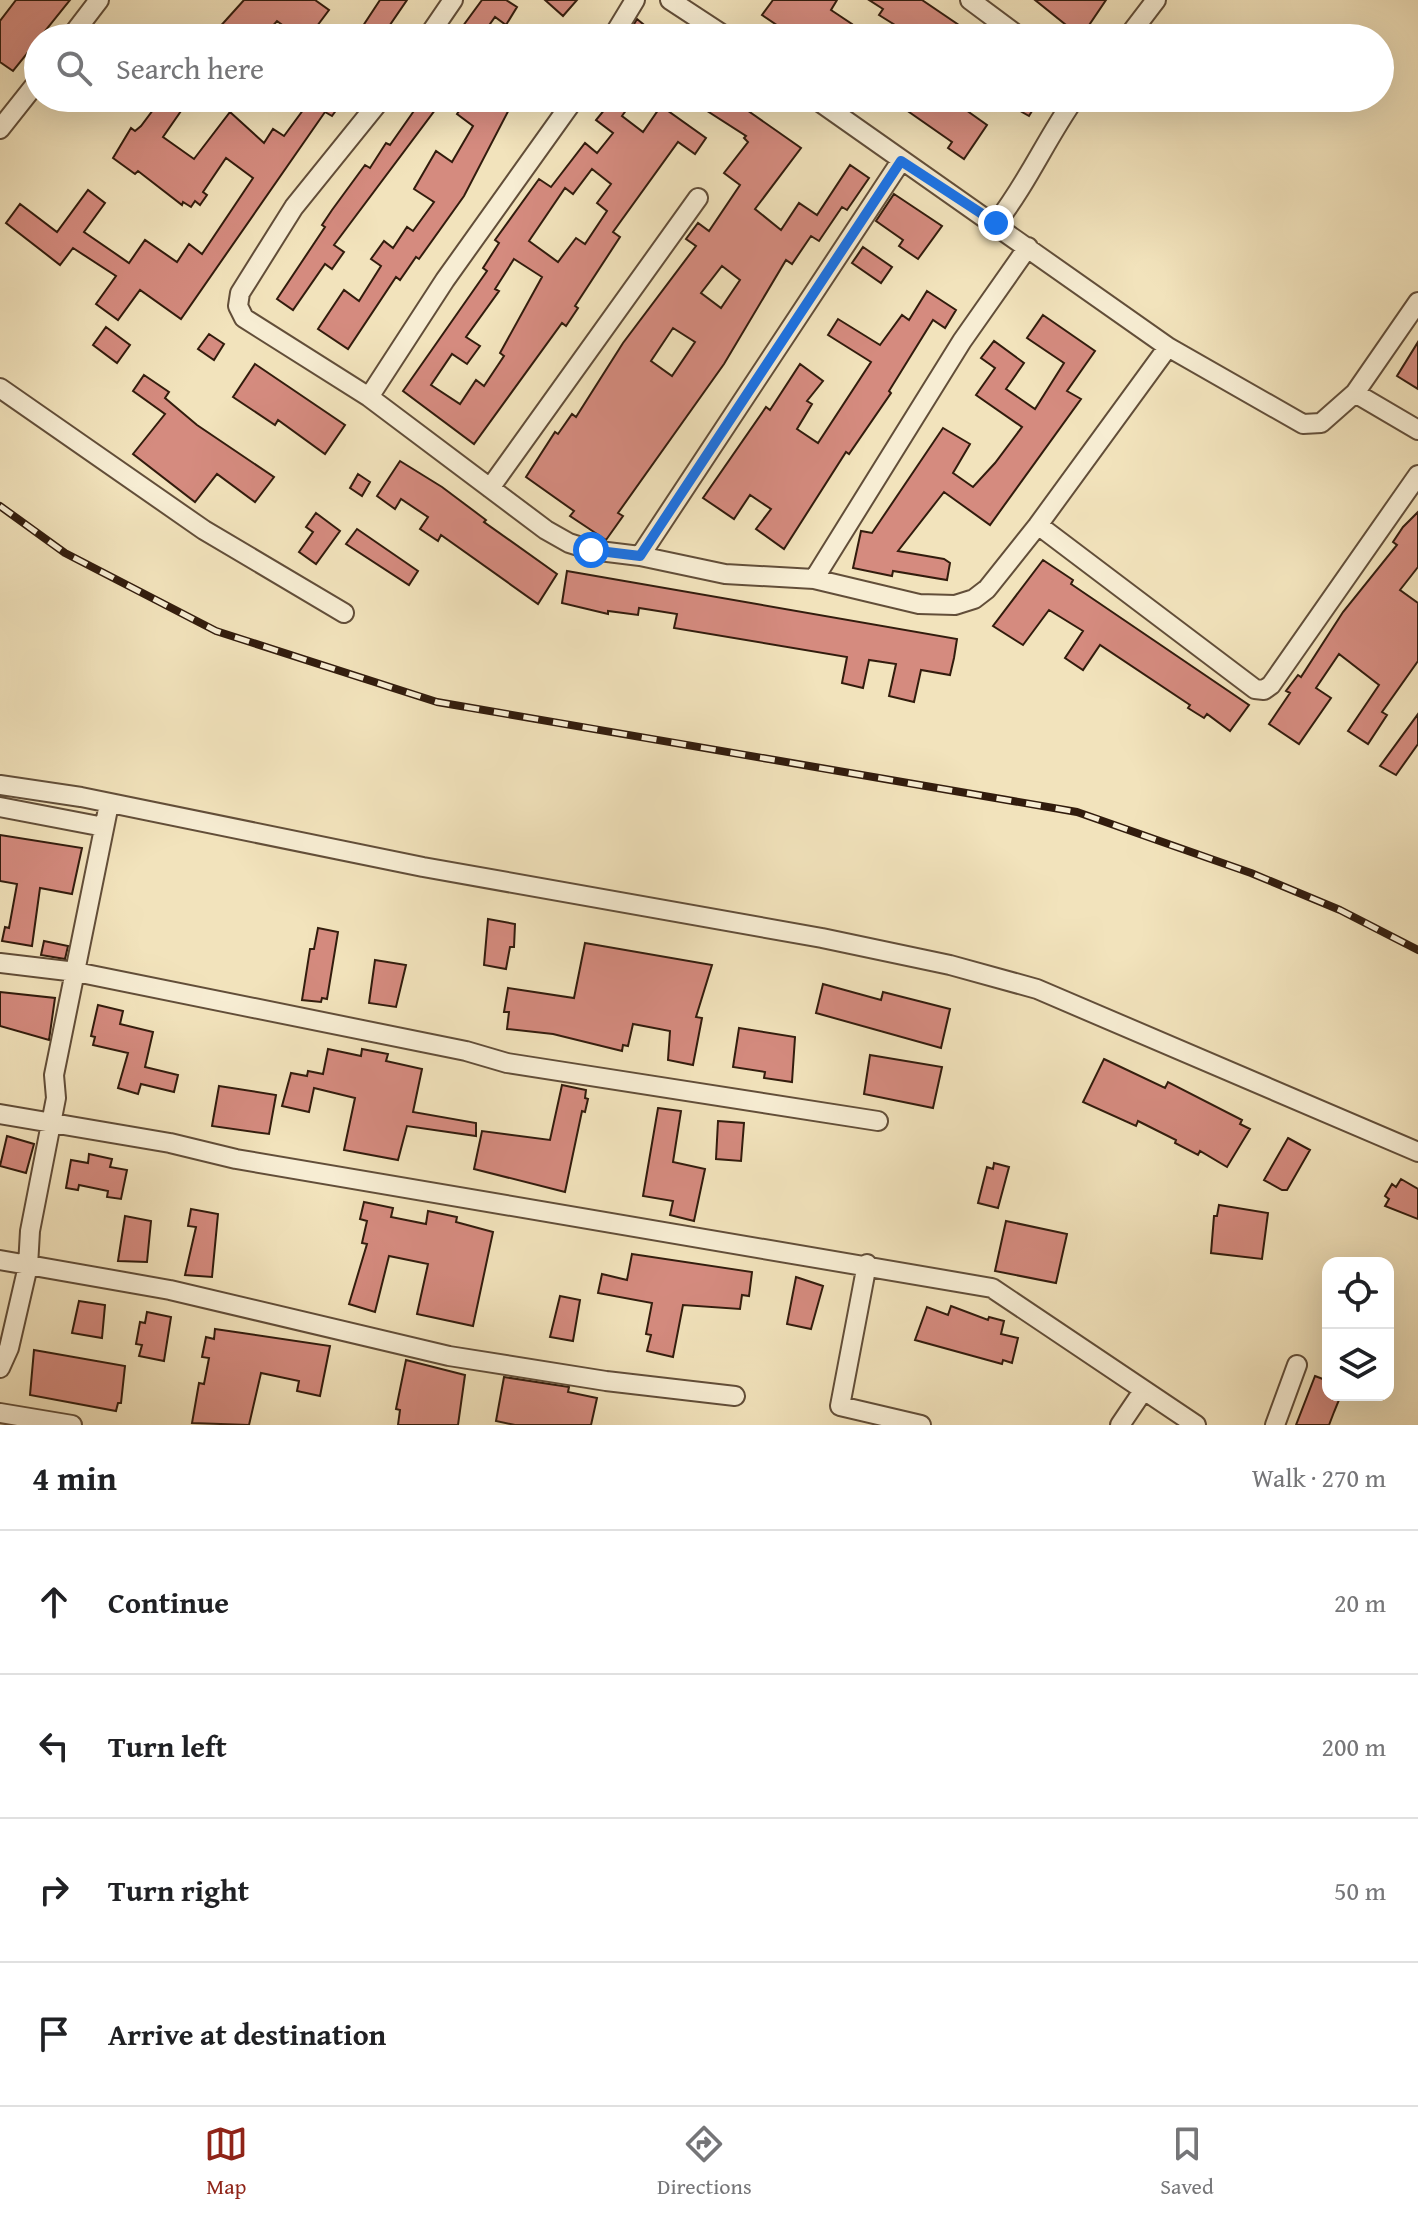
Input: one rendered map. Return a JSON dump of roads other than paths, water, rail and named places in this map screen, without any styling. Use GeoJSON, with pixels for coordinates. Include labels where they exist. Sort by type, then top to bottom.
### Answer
{"type":"FeatureCollection","features":[{"type":"Feature","properties":{"kind":"street"},"geometry":{"type":"LineString","coordinates":[[81,24],[99,0]]}},
{"type":"Feature","properties":{"kind":"street"},"geometry":{"type":"LineString","coordinates":[[437,24],[453,0]]}},
{"type":"Feature","properties":{"kind":"street"},"geometry":{"type":"LineString","coordinates":[[620,24],[635,0]]}},
{"type":"Feature","properties":{"kind":"street"},"geometry":{"type":"LineString","coordinates":[[670,0],[707,24]]}},
{"type":"Feature","properties":{"kind":"street"},"geometry":{"type":"LineString","coordinates":[[970,0],[1002,24]]}},
{"type":"Feature","properties":{"kind":"street"},"geometry":{"type":"LineString","coordinates":[[1138,24],[1156,0]]}},
{"type":"Feature","properties":{"kind":"street"},"geometry":{"type":"LineString","coordinates":[[0,129],[24,99]]}},
{"type":"Feature","properties":{"kind":"street"},"geometry":{"type":"LineString","coordinates":[[371,112],[294,207],[240,293],[238,306],[244,318],[369,397],[569,543],[591,550],[640,556],[725,574],[814,579],[919,604],[955,605],[974,599],[987,589],[1038,525],[1168,347]]}},
{"type":"Feature","properties":{"kind":"street"},"geometry":{"type":"LineString","coordinates":[[369,397],[445,280],[565,112]]}},
{"type":"Feature","properties":{"kind":"street"},"geometry":{"type":"LineString","coordinates":[[833,112],[996,223],[1168,347],[1303,424],[1321,423],[1355,393],[1418,302]]}},
{"type":"Feature","properties":{"kind":"street"},"geometry":{"type":"LineString","coordinates":[[996,223],[1024,188],[1041,151],[1066,112]]}},
{"type":"Feature","properties":{"kind":"street"},"geometry":{"type":"LineString","coordinates":[[640,556],[901,161]]}},
{"type":"Feature","properties":{"kind":"street"},"geometry":{"type":"LineString","coordinates":[[490,488],[698,198]]}},
{"type":"Feature","properties":{"kind":"street"},"geometry":{"type":"LineString","coordinates":[[814,579],[962,341],[1028,247]]}},
{"type":"Feature","properties":{"kind":"street"},"geometry":{"type":"LineString","coordinates":[[0,388],[204,530],[344,613]]}},
{"type":"Feature","properties":{"kind":"street"},"geometry":{"type":"LineString","coordinates":[[1355,393],[1418,430]]}},
{"type":"Feature","properties":{"kind":"street"},"geometry":{"type":"LineString","coordinates":[[1038,525],[1255,689],[1264,690],[1271,685],[1418,475]]}},
{"type":"Feature","properties":{"kind":"street"},"geometry":{"type":"LineString","coordinates":[[0,785],[950,965],[1037,989],[1418,1152]]}},
{"type":"Feature","properties":{"kind":"street"},"geometry":{"type":"LineString","coordinates":[[0,1368],[9,1348],[28,1266],[49,1124],[56,1098],[54,1075],[109,804]]}},
{"type":"Feature","properties":{"kind":"street"},"geometry":{"type":"LineString","coordinates":[[0,807],[104,827]]}},
{"type":"Feature","properties":{"kind":"street"},"geometry":{"type":"LineString","coordinates":[[0,963],[76,972],[466,1051],[507,1063],[878,1121]]}},
{"type":"Feature","properties":{"kind":"street"},"geometry":{"type":"LineString","coordinates":[[0,1114],[170,1143],[236,1159],[867,1264],[992,1288],[1196,1425]]}},
{"type":"Feature","properties":{"kind":"street"},"geometry":{"type":"LineString","coordinates":[[0,1260],[170,1290],[449,1356],[606,1381],[735,1396]]}},
{"type":"Feature","properties":{"kind":"street"},"geometry":{"type":"LineString","coordinates":[[867,1264],[840,1406],[921,1425]]}},
{"type":"Feature","properties":{"kind":"street"},"geometry":{"type":"LineString","coordinates":[[1275,1425],[1297,1365]]}},
{"type":"Feature","properties":{"kind":"street"},"geometry":{"type":"LineString","coordinates":[[1120,1425],[1143,1391]]}},
{"type":"Feature","properties":{"kind":"street"},"geometry":{"type":"LineString","coordinates":[[0,1413],[72,1425]]}},
{"type":"Feature","properties":{"kind":"railway"},"geometry":{"type":"LineString","coordinates":[[0,506],[65,553],[216,631],[437,702],[1077,812],[1251,873],[1340,910],[1418,950]]}}]}
